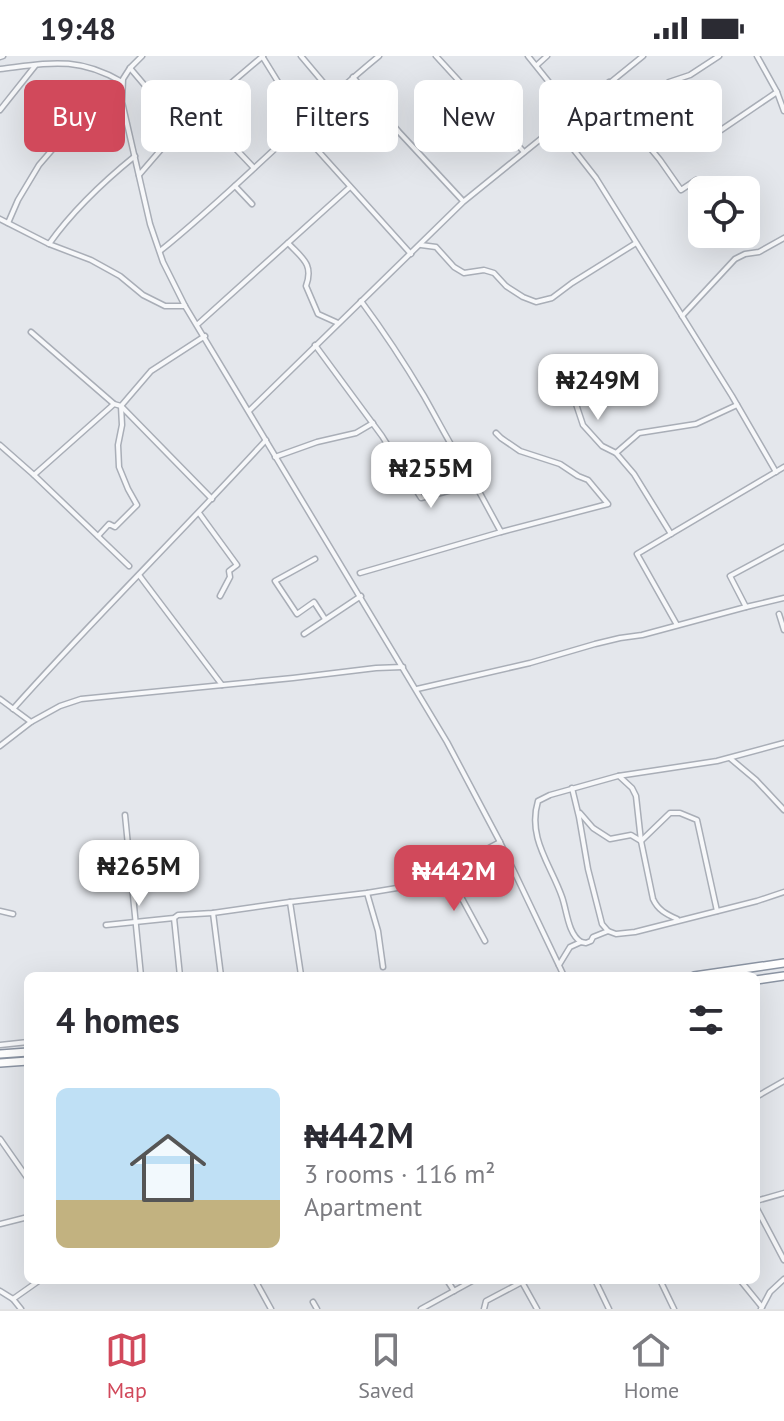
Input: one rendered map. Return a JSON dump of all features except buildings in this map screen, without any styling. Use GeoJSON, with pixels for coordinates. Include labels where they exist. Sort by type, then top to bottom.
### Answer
{"type":"FeatureCollection","features":[{"type":"Feature","properties":{"kind":"highway"},"geometry":{"type":"LineString","coordinates":[[722,972],[784,963]]}},
{"type":"Feature","properties":{"kind":"highway"},"geometry":{"type":"LineString","coordinates":[[760,979],[784,976]]}},
{"type":"Feature","properties":{"kind":"highway"},"geometry":{"type":"LineString","coordinates":[[0,1054],[24,1052]]}},
{"type":"Feature","properties":{"kind":"highway"},"geometry":{"type":"LineString","coordinates":[[0,1063],[24,1061]]}},
{"type":"Feature","properties":{"kind":"street"},"geometry":{"type":"LineString","coordinates":[[123,80],[142,56]]}},
{"type":"Feature","properties":{"kind":"street"},"geometry":{"type":"LineString","coordinates":[[234,80],[262,56],[277,80]]}},
{"type":"Feature","properties":{"kind":"street"},"geometry":{"type":"LineString","coordinates":[[301,56],[321,80]]}},
{"type":"Feature","properties":{"kind":"street"},"geometry":{"type":"LineString","coordinates":[[349,80],[379,56]]}},
{"type":"Feature","properties":{"kind":"street"},"geometry":{"type":"LineString","coordinates":[[436,56],[524,152]]}},
{"type":"Feature","properties":{"kind":"street"},"geometry":{"type":"LineString","coordinates":[[528,56],[547,80]]}},
{"type":"Feature","properties":{"kind":"street"},"geometry":{"type":"LineString","coordinates":[[536,66],[547,56]]}},
{"type":"Feature","properties":{"kind":"street"},"geometry":{"type":"LineString","coordinates":[[612,80],[643,56]]}},
{"type":"Feature","properties":{"kind":"street"},"geometry":{"type":"LineString","coordinates":[[675,80],[690,75],[719,56]]}},
{"type":"Feature","properties":{"kind":"street"},"geometry":{"type":"LineString","coordinates":[[757,56],[784,111]]}},
{"type":"Feature","properties":{"kind":"street"},"geometry":{"type":"LineString","coordinates":[[0,69],[61,62],[85,63],[104,69],[119,80]]}},
{"type":"Feature","properties":{"kind":"street"},"geometry":{"type":"LineString","coordinates":[[0,110],[37,64]]}},
{"type":"Feature","properties":{"kind":"street"},"geometry":{"type":"LineString","coordinates":[[130,68],[141,81]]}},
{"type":"Feature","properties":{"kind":"street"},"geometry":{"type":"LineString","coordinates":[[353,77],[463,202]]}},
{"type":"Feature","properties":{"kind":"street"},"geometry":{"type":"LineString","coordinates":[[722,129],[777,92]]}},
{"type":"Feature","properties":{"kind":"street"},"geometry":{"type":"LineString","coordinates":[[125,114],[150,224],[163,262],[185,306],[417,689],[500,842],[562,972]]}},
{"type":"Feature","properties":{"kind":"street"},"geometry":{"type":"LineString","coordinates":[[249,411],[463,202],[539,140]]}},
{"type":"Feature","properties":{"kind":"street"},"geometry":{"type":"LineString","coordinates":[[8,223],[18,200],[50,152]]}},
{"type":"Feature","properties":{"kind":"street"},"geometry":{"type":"LineString","coordinates":[[139,175],[159,152]]}},
{"type":"Feature","properties":{"kind":"street"},"geometry":{"type":"LineString","coordinates":[[239,152],[254,168]]}},
{"type":"Feature","properties":{"kind":"street"},"geometry":{"type":"LineString","coordinates":[[160,251],[272,152]]}},
{"type":"Feature","properties":{"kind":"street"},"geometry":{"type":"LineString","coordinates":[[319,152],[411,254]]}},
{"type":"Feature","properties":{"kind":"street"},"geometry":{"type":"LineString","coordinates":[[576,152],[596,178],[776,472]]}},
{"type":"Feature","properties":{"kind":"street"},"geometry":{"type":"LineString","coordinates":[[653,152],[681,190],[688,185]]}},
{"type":"Feature","properties":{"kind":"street"},"geometry":{"type":"LineString","coordinates":[[49,244],[102,183],[135,156]]}},
{"type":"Feature","properties":{"kind":"street"},"geometry":{"type":"LineString","coordinates":[[235,186],[252,204]]}},
{"type":"Feature","properties":{"kind":"street"},"geometry":{"type":"LineString","coordinates":[[198,324],[350,187]]}},
{"type":"Feature","properties":{"kind":"street"},"geometry":{"type":"LineString","coordinates":[[0,219],[49,244],[91,260],[165,306],[185,306]]}},
{"type":"Feature","properties":{"kind":"street"},"geometry":{"type":"LineString","coordinates":[[682,316],[735,259],[759,252],[784,238]]}},
{"type":"Feature","properties":{"kind":"street"},"geometry":{"type":"LineString","coordinates":[[288,243],[309,268],[306,286],[318,314],[338,323]]}},
{"type":"Feature","properties":{"kind":"street"},"geometry":{"type":"LineString","coordinates":[[419,245],[436,247],[454,267],[464,273],[484,270],[494,273],[506,286],[536,302],[552,298],[636,243]]}},
{"type":"Feature","properties":{"kind":"street"},"geometry":{"type":"LineString","coordinates":[[361,301],[384,331],[424,396],[501,532]]}},
{"type":"Feature","properties":{"kind":"street"},"geometry":{"type":"LineString","coordinates":[[31,332],[114,404],[121,406],[212,499]]}},
{"type":"Feature","properties":{"kind":"street"},"geometry":{"type":"LineString","coordinates":[[98,536],[109,524],[115,527],[137,505],[119,467],[121,406],[151,371],[205,336]]}},
{"type":"Feature","properties":{"kind":"street"},"geometry":{"type":"LineString","coordinates":[[315,345],[373,423],[421,498],[475,484]]}},
{"type":"Feature","properties":{"kind":"street"},"geometry":{"type":"LineString","coordinates":[[574,398],[583,425],[602,446],[616,453],[634,474],[671,534]]}},
{"type":"Feature","properties":{"kind":"street"},"geometry":{"type":"LineString","coordinates":[[34,475],[114,404]]}},
{"type":"Feature","properties":{"kind":"street"},"geometry":{"type":"LineString","coordinates":[[616,453],[639,433],[696,424],[737,405]]}},
{"type":"Feature","properties":{"kind":"street"},"geometry":{"type":"LineString","coordinates":[[275,457],[317,442],[356,433],[373,423]]}},
{"type":"Feature","properties":{"kind":"street"},"geometry":{"type":"LineString","coordinates":[[360,573],[608,504],[588,480],[560,464],[520,451],[496,433]]}},
{"type":"Feature","properties":{"kind":"street"},"geometry":{"type":"LineString","coordinates":[[13,709],[266,440]]}},
{"type":"Feature","properties":{"kind":"street"},"geometry":{"type":"LineString","coordinates":[[0,445],[129,566]]}},
{"type":"Feature","properties":{"kind":"street"},"geometry":{"type":"LineString","coordinates":[[677,625],[637,554],[784,467]]}},
{"type":"Feature","properties":{"kind":"street"},"geometry":{"type":"LineString","coordinates":[[199,513],[237,565],[229,571],[230,577],[220,596]]}},
{"type":"Feature","properties":{"kind":"street"},"geometry":{"type":"LineString","coordinates":[[746,607],[730,576],[784,547]]}},
{"type":"Feature","properties":{"kind":"street"},"geometry":{"type":"LineString","coordinates":[[315,559],[275,581],[297,614],[314,602],[325,619]]}},
{"type":"Feature","properties":{"kind":"street"},"geometry":{"type":"LineString","coordinates":[[139,574],[222,685]]}},
{"type":"Feature","properties":{"kind":"street"},"geometry":{"type":"LineString","coordinates":[[304,634],[361,596]]}},
{"type":"Feature","properties":{"kind":"street"},"geometry":{"type":"LineString","coordinates":[[417,689],[784,598]]}},
{"type":"Feature","properties":{"kind":"street"},"geometry":{"type":"LineString","coordinates":[[779,614],[784,630]]}},
{"type":"Feature","properties":{"kind":"street"},"geometry":{"type":"LineString","coordinates":[[0,746],[31,722],[70,701],[403,667]]}},
{"type":"Feature","properties":{"kind":"street"},"geometry":{"type":"LineString","coordinates":[[0,699],[31,722]]}},
{"type":"Feature","properties":{"kind":"street"},"geometry":{"type":"LineString","coordinates":[[608,931],[586,943],[576,939],[561,894],[542,854],[536,826],[538,801],[618,776],[730,758],[784,743]]}},
{"type":"Feature","properties":{"kind":"street"},"geometry":{"type":"LineString","coordinates":[[730,758],[784,810]]}},
{"type":"Feature","properties":{"kind":"street"},"geometry":{"type":"LineString","coordinates":[[618,776],[636,796],[653,899],[662,912],[679,920]]}},
{"type":"Feature","properties":{"kind":"street"},"geometry":{"type":"LineString","coordinates":[[572,788],[588,869],[602,924],[608,931],[616,934],[635,932],[784,892]]}},
{"type":"Feature","properties":{"kind":"street"},"geometry":{"type":"LineString","coordinates":[[578,811],[593,828],[610,839],[631,835],[641,841]]}},
{"type":"Feature","properties":{"kind":"street"},"geometry":{"type":"LineString","coordinates":[[641,841],[670,813],[680,813],[697,820],[717,911]]}},
{"type":"Feature","properties":{"kind":"street"},"geometry":{"type":"LineString","coordinates":[[125,815],[141,972]]}},
{"type":"Feature","properties":{"kind":"street"},"geometry":{"type":"LineString","coordinates":[[106,925],[421,884],[500,842]]}},
{"type":"Feature","properties":{"kind":"street"},"geometry":{"type":"LineString","coordinates":[[447,871],[485,941]]}},
{"type":"Feature","properties":{"kind":"street"},"geometry":{"type":"LineString","coordinates":[[367,893],[378,931],[383,967]]}},
{"type":"Feature","properties":{"kind":"street"},"geometry":{"type":"LineString","coordinates":[[290,902],[301,972]]}},
{"type":"Feature","properties":{"kind":"street"},"geometry":{"type":"LineString","coordinates":[[0,911],[13,914]]}},
{"type":"Feature","properties":{"kind":"street"},"geometry":{"type":"LineString","coordinates":[[213,913],[220,972]]}},
{"type":"Feature","properties":{"kind":"street"},"geometry":{"type":"LineString","coordinates":[[174,918],[180,972]]}},
{"type":"Feature","properties":{"kind":"street"},"geometry":{"type":"LineString","coordinates":[[559,965],[570,947],[581,942]]}},
{"type":"Feature","properties":{"kind":"street"},"geometry":{"type":"LineString","coordinates":[[0,1045],[24,1042]]}},
{"type":"Feature","properties":{"kind":"street"},"geometry":{"type":"LineString","coordinates":[[760,1095],[784,1081]]}},
{"type":"Feature","properties":{"kind":"street"},"geometry":{"type":"LineString","coordinates":[[0,1139],[2,1148],[24,1174]]}},
{"type":"Feature","properties":{"kind":"street"},"geometry":{"type":"LineString","coordinates":[[760,1202],[784,1193]]}},
{"type":"Feature","properties":{"kind":"street"},"geometry":{"type":"LineString","coordinates":[[760,1212],[784,1260]]}},
{"type":"Feature","properties":{"kind":"street"},"geometry":{"type":"LineString","coordinates":[[0,1224],[24,1218]]}},
{"type":"Feature","properties":{"kind":"street"},"geometry":{"type":"LineString","coordinates":[[743,1284],[761,1308],[770,1292],[784,1279]]}},
{"type":"Feature","properties":{"kind":"street"},"geometry":{"type":"LineString","coordinates":[[13,1299],[34,1284]]}},
{"type":"Feature","properties":{"kind":"street"},"geometry":{"type":"LineString","coordinates":[[257,1284],[271,1309]]}},
{"type":"Feature","properties":{"kind":"street"},"geometry":{"type":"LineString","coordinates":[[450,1284],[454,1291]]}},
{"type":"Feature","properties":{"kind":"street"},"geometry":{"type":"LineString","coordinates":[[421,1309],[467,1284]]}},
{"type":"Feature","properties":{"kind":"street"},"geometry":{"type":"LineString","coordinates":[[484,1309],[486,1301],[517,1284]]}},
{"type":"Feature","properties":{"kind":"street"},"geometry":{"type":"LineString","coordinates":[[524,1284],[537,1309]]}},
{"type":"Feature","properties":{"kind":"street"},"geometry":{"type":"LineString","coordinates":[[597,1284],[609,1309]]}},
{"type":"Feature","properties":{"kind":"street"},"geometry":{"type":"LineString","coordinates":[[662,1284],[674,1309]]}},
{"type":"Feature","properties":{"kind":"street"},"geometry":{"type":"LineString","coordinates":[[0,1291],[21,1309]]}},
{"type":"Feature","properties":{"kind":"street"},"geometry":{"type":"LineString","coordinates":[[313,1302],[317,1309]]}}]}
